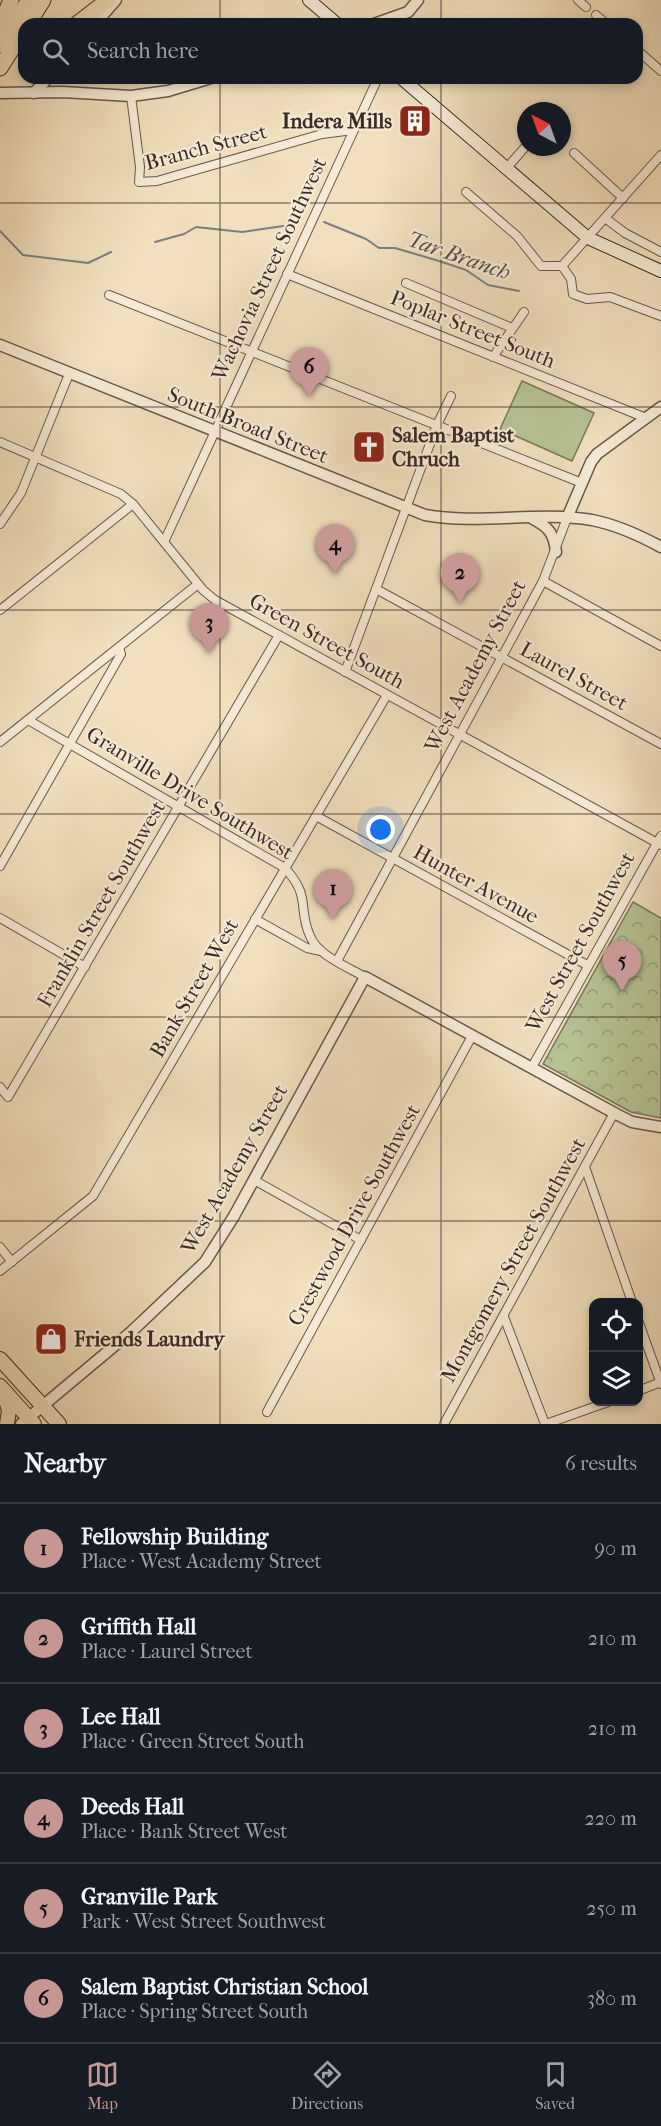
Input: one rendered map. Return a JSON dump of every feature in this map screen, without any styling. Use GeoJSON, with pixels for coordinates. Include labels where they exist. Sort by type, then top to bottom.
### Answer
{"type":"FeatureCollection","features":[{"type":"Feature","properties":{"kind":"highway"},"geometry":{"type":"LineString","coordinates":[[0,26],[11,0]]}},
{"type":"Feature","properties":{"kind":"highway"},"geometry":{"type":"LineString","coordinates":[[0,45],[28,0]]}},
{"type":"Feature","properties":{"kind":"highway"},"geometry":{"type":"LineString","coordinates":[[32,18],[43,0]]}},
{"type":"Feature","properties":{"kind":"highway"},"geometry":{"type":"LineString","coordinates":[[85,18],[108,0]]}},
{"type":"Feature","properties":{"kind":"highway"},"geometry":{"type":"LineString","coordinates":[[0,68],[18,40]]}},
{"type":"Feature","properties":{"kind":"highway"},"geometry":{"type":"LineString","coordinates":[[0,76],[18,57]]}},
{"type":"Feature","properties":{"kind":"main road"},"geometry":{"type":"LineString","coordinates":[[309,0],[330,18]]}},
{"type":"Feature","properties":{"kind":"main road"},"geometry":{"type":"LineString","coordinates":[[408,84],[588,238],[661,271]]}},
{"type":"Feature","properties":{"kind":"main road"},"geometry":{"type":"LineString","coordinates":[[0,1359],[59,1424]]}},
{"type":"Feature","properties":{"kind":"main road"},"geometry":{"type":"LineString","coordinates":[[0,1387],[28,1422]]}},
{"type":"Feature","properties":{"kind":"main road"},"geometry":{"type":"LineString","coordinates":[[0,1387],[8,1404],[8,1424]]}},
{"type":"Feature","properties":{"kind":"street"},"geometry":{"type":"LineString","coordinates":[[100,18],[116,0]]}},
{"type":"Feature","properties":{"kind":"street"},"geometry":{"type":"LineString","coordinates":[[405,18],[418,0]]}},
{"type":"Feature","properties":{"kind":"street"},"geometry":{"type":"LineString","coordinates":[[578,0],[586,7]]}},
{"type":"Feature","properties":{"kind":"street"},"geometry":{"type":"LineString","coordinates":[[391,18],[408,12]]}},
{"type":"Feature","properties":{"kind":"street"},"geometry":{"type":"LineString","coordinates":[[596,15],[600,18]]}},
{"type":"Feature","properties":{"kind":"street"},"geometry":{"type":"LineString","coordinates":[[643,55],[661,71]]}},
{"type":"Feature","properties":{"kind":"street"},"geometry":{"type":"LineString","coordinates":[[34,93],[42,84]]}},
{"type":"Feature","properties":{"kind":"street"},"geometry":{"type":"LineString","coordinates":[[0,93],[131,96],[168,91],[191,84]]}},
{"type":"Feature","properties":{"kind":"street","name":"Wachovia Street Southwest"},"geometry":{"type":"LineString","coordinates":[[164,542],[375,84]]}},
{"type":"Feature","properties":{"kind":"street","name":"Branch Street"},"geometry":{"type":"LineString","coordinates":[[131,96],[140,167],[139,182],[157,181],[322,134],[353,130]]}},
{"type":"Feature","properties":{"kind":"street"},"geometry":{"type":"LineString","coordinates":[[574,153],[623,198]]}},
{"type":"Feature","properties":{"kind":"street"},"geometry":{"type":"LineString","coordinates":[[506,169],[517,156]]}},
{"type":"Feature","properties":{"kind":"street"},"geometry":{"type":"LineString","coordinates":[[466,192],[517,236],[541,266],[562,266],[660,159]]}},
{"type":"Feature","properties":{"kind":"street"},"geometry":{"type":"LineString","coordinates":[[605,218],[625,233],[661,252]]}},
{"type":"Feature","properties":{"kind":"street"},"geometry":{"type":"LineString","coordinates":[[562,266],[571,279],[573,294],[588,299],[610,297],[661,316]]}},
{"type":"Feature","properties":{"kind":"street","name":"Poplar Street South"},"geometry":{"type":"LineString","coordinates":[[287,274],[646,418]]}},
{"type":"Feature","properties":{"kind":"street"},"geometry":{"type":"LineString","coordinates":[[406,283],[512,328]]}},
{"type":"Feature","properties":{"kind":"street"},"geometry":{"type":"LineString","coordinates":[[109,295],[582,483]]}},
{"type":"Feature","properties":{"kind":"street"},"geometry":{"type":"LineString","coordinates":[[493,357],[524,312]]}},
{"type":"Feature","properties":{"kind":"street","name":"South Broad Street"},"geometry":{"type":"LineString","coordinates":[[0,345],[405,509],[447,519],[567,518],[612,525],[661,547]]}},
{"type":"Feature","properties":{"kind":"street"},"geometry":{"type":"LineString","coordinates":[[0,524],[21,493],[69,374]]}},
{"type":"Feature","properties":{"kind":"street"},"geometry":{"type":"LineString","coordinates":[[345,672],[437,425],[451,396]]}},
{"type":"Feature","properties":{"kind":"street","name":"West Academy Street"},"geometry":{"type":"LineString","coordinates":[[337,961],[543,581],[591,462],[597,454],[661,407]]}},
{"type":"Feature","properties":{"kind":"street","name":"Green Street South"},"geometry":{"type":"LineString","coordinates":[[0,442],[105,485],[133,504],[198,584],[215,600],[460,735],[660,841]]}},
{"type":"Feature","properties":{"kind":"street"},"geometry":{"type":"LineString","coordinates":[[0,610],[133,504]]}},
{"type":"Feature","properties":{"kind":"street"},"geometry":{"type":"LineString","coordinates":[[533,519],[549,529],[555,540],[556,552]]}},
{"type":"Feature","properties":{"kind":"street"},"geometry":{"type":"LineString","coordinates":[[543,581],[661,646]]}},
{"type":"Feature","properties":{"kind":"street"},"geometry":{"type":"LineString","coordinates":[[0,742],[198,584]]}},
{"type":"Feature","properties":{"kind":"street","name":"Laurel Street"},"geometry":{"type":"LineString","coordinates":[[376,589],[661,744]]}},
{"type":"Feature","properties":{"kind":"street","name":"Franklin Street Southwest"},"geometry":{"type":"LineString","coordinates":[[0,1088],[8,1097],[279,635]]}},
{"type":"Feature","properties":{"kind":"street"},"geometry":{"type":"LineString","coordinates":[[0,866],[121,654],[119,648]]}},
{"type":"Feature","properties":{"kind":"street","name":"Bank Street West"},"geometry":{"type":"LineString","coordinates":[[0,1271],[93,1196],[387,695]]}},
{"type":"Feature","properties":{"kind":"street","name":"Granville Drive Southwest"},"geometry":{"type":"LineString","coordinates":[[27,720],[285,868],[302,891],[310,938],[321,951]]}},
{"type":"Feature","properties":{"kind":"street","name":"Hunter Avenue"},"geometry":{"type":"LineString","coordinates":[[316,816],[587,965]]}},
{"type":"Feature","properties":{"kind":"street","name":"West Street Southwest"},"geometry":{"type":"LineString","coordinates":[[531,1067],[587,965],[660,841]]}},
{"type":"Feature","properties":{"kind":"street"},"geometry":{"type":"LineString","coordinates":[[0,918],[85,968]]}},
{"type":"Feature","properties":{"kind":"street"},"geometry":{"type":"LineString","coordinates":[[255,919],[307,948],[321,951],[614,1113],[632,1122],[661,1127]]}},
{"type":"Feature","properties":{"kind":"street","name":"West Academy Street"},"geometry":{"type":"LineString","coordinates":[[28,1422],[42,1406],[131,1332],[196,1272],[215,1248],[365,977]]}},
{"type":"Feature","properties":{"kind":"street","name":"Crestwood Drive Southwest"},"geometry":{"type":"LineString","coordinates":[[267,1412],[472,1036]]}},
{"type":"Feature","properties":{"kind":"street","name":"Montgomery Street Southwest"},"geometry":{"type":"LineString","coordinates":[[444,1424],[614,1113]]}},
{"type":"Feature","properties":{"kind":"street"},"geometry":{"type":"LineString","coordinates":[[585,1167],[631,1298]]}},
{"type":"Feature","properties":{"kind":"street"},"geometry":{"type":"LineString","coordinates":[[254,1180],[361,1240]]}},
{"type":"Feature","properties":{"kind":"street"},"geometry":{"type":"LineString","coordinates":[[0,1247],[12,1262]]}},
{"type":"Feature","properties":{"kind":"street"},"geometry":{"type":"LineString","coordinates":[[504,1317],[545,1424],[594,1406]]}},
{"type":"Feature","properties":{"kind":"street"},"geometry":{"type":"LineString","coordinates":[[643,1331],[661,1383],[643,1389]]}},
{"type":"Feature","properties":{"kind":"green space"},"geometry":{"type":"Polygon","coordinates":[[[522,381],[594,413],[572,461],[500,429],[522,381]]]}},
{"type":"Feature","properties":{"kind":"green space"},"geometry":{"type":"Polygon","coordinates":[[[633,902],[661,918],[661,1118],[631,1112],[543,1064],[633,902]]]}},
{"type":"Feature","properties":{"kind":"waterway","name":"Tar Branch"},"geometry":{"type":"LineString","coordinates":[[324,222],[366,239],[379,248],[395,248],[439,261],[466,270],[488,285],[519,291]]}},
{"type":"Feature","properties":{"kind":"waterway","name":"Tar Branch"},"geometry":{"type":"LineString","coordinates":[[155,242],[184,234],[196,227],[242,232],[297,224]]}},
{"type":"Feature","properties":{"kind":"waterway","name":"Tar Branch"},"geometry":{"type":"LineString","coordinates":[[0,231],[23,255],[88,263],[111,252]]}},
{"type":"Feature","properties":{"kind":"place","name":"Indera Mills"},"geometry":{"type":"Point","coordinates":[415,121]}},
{"type":"Feature","properties":{"kind":"place","name":"Salem Baptist Christian School"},"geometry":{"type":"Point","coordinates":[309,397]}},
{"type":"Feature","properties":{"kind":"place","name":"Salem Baptist Chruch"},"geometry":{"type":"Point","coordinates":[369,447]}},
{"type":"Feature","properties":{"kind":"place","name":"Deeds Hall"},"geometry":{"type":"Point","coordinates":[335,574]}},
{"type":"Feature","properties":{"kind":"place","name":"Griffith Hall"},"geometry":{"type":"Point","coordinates":[460,603]}},
{"type":"Feature","properties":{"kind":"place","name":"Lee Hall"},"geometry":{"type":"Point","coordinates":[209,653]}},
{"type":"Feature","properties":{"kind":"place","name":"Fellowship Building"},"geometry":{"type":"Point","coordinates":[333,919]}},
{"type":"Feature","properties":{"kind":"place","name":"Granville Park"},"geometry":{"type":"Point","coordinates":[622,991]}},
{"type":"Feature","properties":{"kind":"place","name":"Friends Laundry"},"geometry":{"type":"Point","coordinates":[51,1339]}}]}
